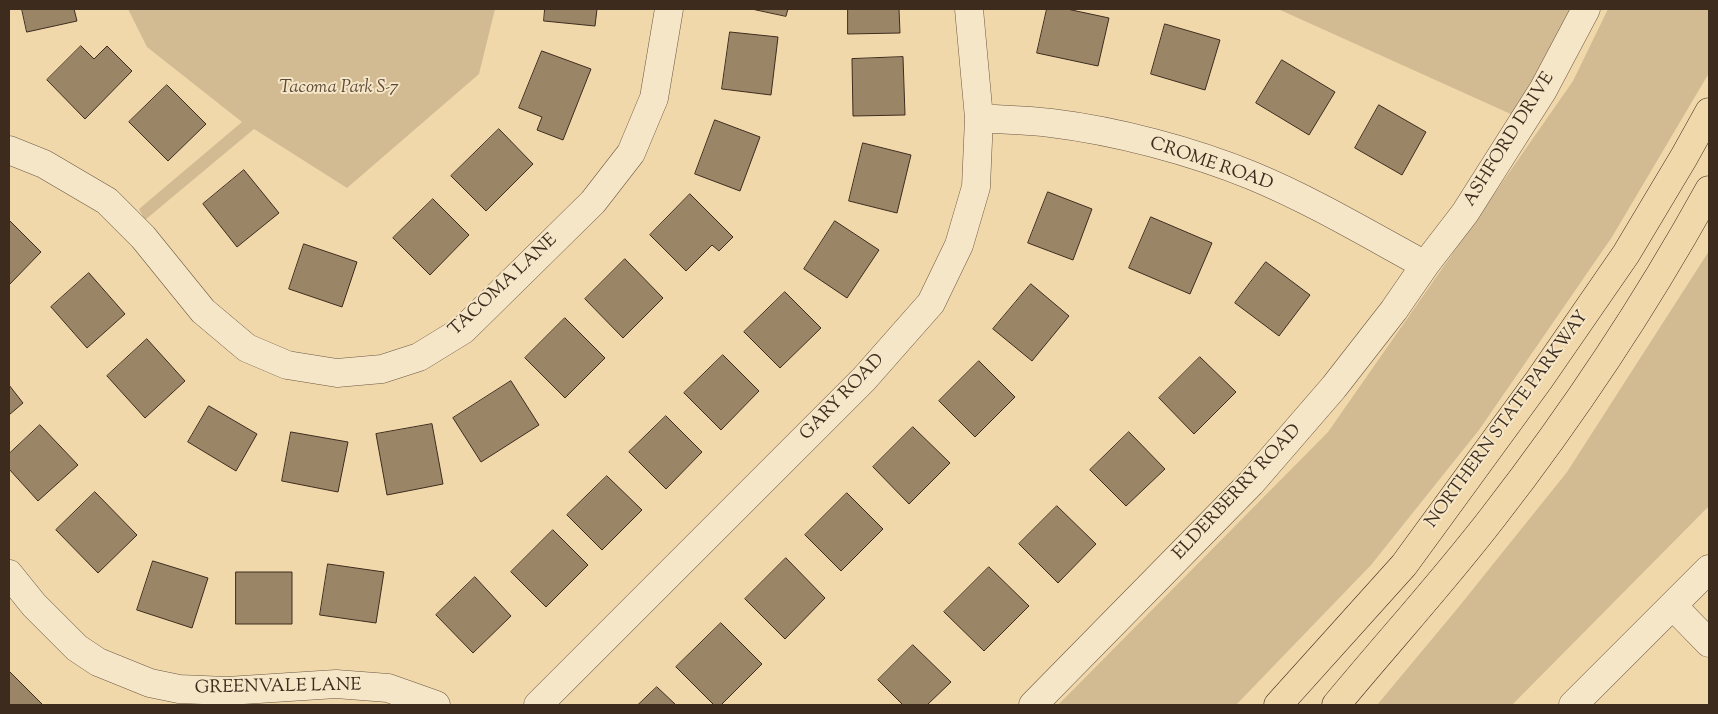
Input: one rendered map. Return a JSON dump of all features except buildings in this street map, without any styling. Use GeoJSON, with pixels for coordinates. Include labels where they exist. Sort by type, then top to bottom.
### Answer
{"type":"FeatureCollection","features":[{"type":"Feature","properties":{"kind":"highway","name":"NORTHERN STATE PARKWAY"},"geometry":{"type":"LineString","coordinates":[[1278,705],[1404,564],[1539,380],[1626,254],[1709,112]]}},
{"type":"Feature","properties":{"kind":"highway"},"geometry":{"type":"LineString","coordinates":[[1336,705],[1441,581],[1556,432],[1620,338],[1678,246],[1709,190]]}},
{"type":"Feature","properties":{"kind":"street","name":"TACOMA LANE"},"geometry":{"type":"LineString","coordinates":[[9,150],[44,164],[107,201],[143,237],[203,311],[247,348],[287,365],[337,373],[382,369],[419,357],[463,330],[593,202],[631,154],[654,98],[669,9]]}},
{"type":"Feature","properties":{"kind":"street","name":"GARY ROAD"},"geometry":{"type":"LineString","coordinates":[[538,705],[864,379],[931,303],[959,245],[976,186],[980,118],[969,9]]}},
{"type":"Feature","properties":{"kind":"street","name":"ASHFORD DRIVE"},"geometry":{"type":"LineString","coordinates":[[1425,265],[1465,213],[1543,90],[1586,9]]}},
{"type":"Feature","properties":{"kind":"street","name":"CROME ROAD"},"geometry":{"type":"LineString","coordinates":[[980,118],[1051,123],[1088,129],[1180,151],[1252,176],[1311,203],[1425,265]]}},
{"type":"Feature","properties":{"kind":"street","name":"ELDERBERRY ROAD"},"geometry":{"type":"LineString","coordinates":[[1033,705],[1252,483],[1334,387],[1394,310],[1425,265]]}},
{"type":"Feature","properties":{"kind":"street"},"geometry":{"type":"LineString","coordinates":[[1573,705],[1709,569]]}},
{"type":"Feature","properties":{"kind":"street","name":"GREENVALE LANE"},"geometry":{"type":"LineString","coordinates":[[9,574],[34,605],[76,648],[98,662],[150,683],[179,689],[227,691],[336,684],[388,688],[436,705]]}},
{"type":"Feature","properties":{"kind":"street"},"geometry":{"type":"LineString","coordinates":[[1673,606],[1709,643]]}},
{"type":"Feature","properties":{"kind":"green space","name":"Tacoma Park S-7"},"geometry":{"type":"Polygon","coordinates":[[[128,9],[495,9],[479,74],[347,188],[254,129],[145,220],[139,209],[242,122],[147,47],[128,9]]]}},
{"type":"Feature","properties":{"kind":"green space"},"geometry":{"type":"Polygon","coordinates":[[[1278,9],[1586,9],[1524,120],[1278,9]]]}},
{"type":"Feature","properties":{"kind":"green space"},"geometry":{"type":"Polygon","coordinates":[[[1608,9],[1709,9],[1709,73],[1612,237],[1479,430],[1371,565],[1236,705],[1058,705],[1328,432],[1573,81],[1608,9]]]}},
{"type":"Feature","properties":{"kind":"green space"},"geometry":{"type":"Polygon","coordinates":[[[1709,251],[1709,506],[1512,705],[1377,705],[1567,472],[1709,251]]]}}]}
